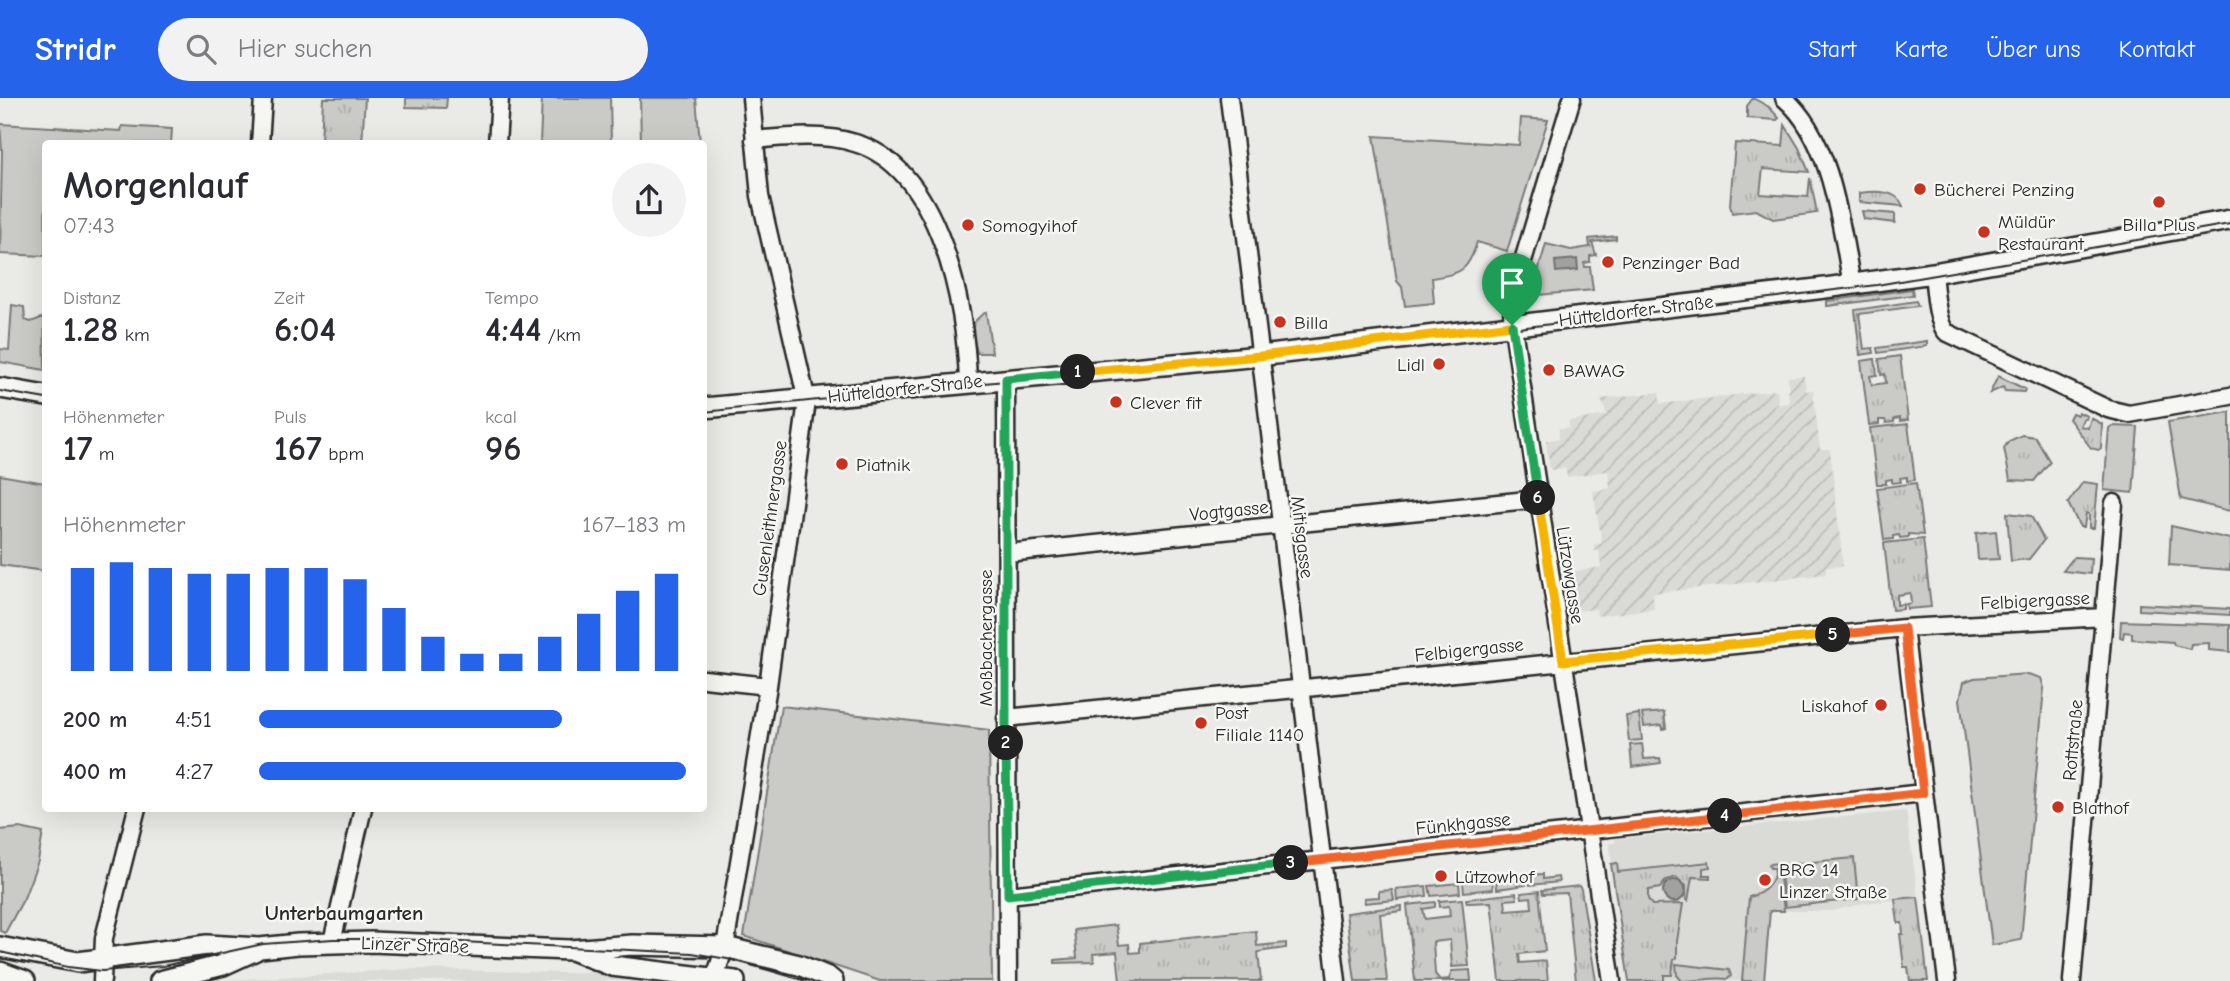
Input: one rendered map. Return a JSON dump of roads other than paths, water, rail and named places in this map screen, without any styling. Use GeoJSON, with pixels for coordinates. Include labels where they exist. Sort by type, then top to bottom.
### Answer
{"type":"FeatureCollection","features":[{"type":"Feature","properties":{"kind":"main road","name":"Hütteldorfer Straße"},"geometry":{"type":"LineString","coordinates":[[707,408],[1260,356],[1852,285],[2230,220]]}},
{"type":"Feature","properties":{"kind":"main road"},"geometry":{"type":"LineString","coordinates":[[0,388],[42,395]]}},
{"type":"Feature","properties":{"kind":"main road","name":"Linzer Straße"},"geometry":{"type":"LineString","coordinates":[[0,947],[73,962],[207,945],[260,948],[371,942],[570,950],[632,945],[725,947],[799,965],[833,981]]}},
{"type":"Feature","properties":{"kind":"main road","name":"Linzer Straße"},"geometry":{"type":"LineString","coordinates":[[160,981],[223,965],[260,948]]}},
{"type":"Feature","properties":{"kind":"main road","name":"Linzer Straße"},"geometry":{"type":"LineString","coordinates":[[570,950],[612,965],[735,981]]}},
{"type":"Feature","properties":{"kind":"main road"},"geometry":{"type":"LineString","coordinates":[[0,972],[25,981]]}},
{"type":"Feature","properties":{"kind":"street"},"geometry":{"type":"LineString","coordinates":[[260,140],[263,98]]}},
{"type":"Feature","properties":{"kind":"street"},"geometry":{"type":"LineString","coordinates":[[497,140],[500,98]]}},
{"type":"Feature","properties":{"kind":"street","name":"Gusenleithnergasse"},"geometry":{"type":"LineString","coordinates":[[715,977],[725,947],[768,686],[807,398],[760,196],[751,98]]}},
{"type":"Feature","properties":{"kind":"street","name":"Mitisgasse"},"geometry":{"type":"LineString","coordinates":[[1229,98],[1337,981]]}},
{"type":"Feature","properties":{"kind":"street","name":"Lützowgasse"},"geometry":{"type":"LineString","coordinates":[[1572,98],[1513,294],[1512,325],[1612,981]]}},
{"type":"Feature","properties":{"kind":"street"},"geometry":{"type":"LineString","coordinates":[[1789,103],[1815,139],[1828,172],[1852,285]]}},
{"type":"Feature","properties":{"kind":"street"},"geometry":{"type":"LineString","coordinates":[[754,140],[810,136],[849,141],[873,150],[901,173],[921,198],[940,234],[948,258],[955,281],[967,355],[968,382]]}},
{"type":"Feature","properties":{"kind":"street"},"geometry":{"type":"LineString","coordinates":[[1933,273],[1940,319],[1946,332],[2108,409],[2129,414],[2230,396]]}},
{"type":"Feature","properties":{"kind":"street","name":"Moßbachergasse"},"geometry":{"type":"LineString","coordinates":[[1006,379],[1008,981]]}},
{"type":"Feature","properties":{"kind":"street","name":"Vogtgasse"},"geometry":{"type":"LineString","coordinates":[[1007,553],[1538,499]]}},
{"type":"Feature","properties":{"kind":"street","name":"Rottstraße"},"geometry":{"type":"LineString","coordinates":[[2072,981],[2114,503]]}},
{"type":"Feature","properties":{"kind":"street","name":"Felbigergasse"},"geometry":{"type":"LineString","coordinates":[[1006,718],[1904,628],[2104,617]]}},
{"type":"Feature","properties":{"kind":"street"},"geometry":{"type":"LineString","coordinates":[[1904,628],[1947,981]]}},
{"type":"Feature","properties":{"kind":"street"},"geometry":{"type":"LineString","coordinates":[[707,679],[768,686]]}},
{"type":"Feature","properties":{"kind":"street","name":"Fünkhgasse"},"geometry":{"type":"LineString","coordinates":[[1008,895],[1923,793]]}},
{"type":"Feature","properties":{"kind":"street"},"geometry":{"type":"LineString","coordinates":[[102,981],[104,938],[136,812]]}},
{"type":"Feature","properties":{"kind":"street"},"geometry":{"type":"LineString","coordinates":[[332,943],[362,812]]}},
{"type":"Feature","properties":{"kind":"tram line"},"geometry":{"type":"LineString","coordinates":[[707,412],[961,385],[1260,359],[1877,285],[2230,224]]}},
{"type":"Feature","properties":{"kind":"tram line"},"geometry":{"type":"LineString","coordinates":[[0,391],[42,398]]}},
{"type":"Feature","properties":{"kind":"tram line"},"geometry":{"type":"LineString","coordinates":[[0,952],[68,967],[102,971],[163,966],[263,944],[333,939],[398,939],[692,953],[733,960],[806,981]]}},
{"type":"Feature","properties":{"kind":"place","name":"Bücherei Penzing"},"geometry":{"type":"Point","coordinates":[1920,189]}},
{"type":"Feature","properties":{"kind":"place","name":"Billa Plus"},"geometry":{"type":"Point","coordinates":[2159,202]}},
{"type":"Feature","properties":{"kind":"place","name":"Somogyihof"},"geometry":{"type":"Point","coordinates":[968,225]}},
{"type":"Feature","properties":{"kind":"place","name":"Müldür Restaurant"},"geometry":{"type":"Point","coordinates":[1984,232]}},
{"type":"Feature","properties":{"kind":"place","name":"Penzinger Bad"},"geometry":{"type":"Point","coordinates":[1608,262]}},
{"type":"Feature","properties":{"kind":"place","name":"Billa"},"geometry":{"type":"Point","coordinates":[1280,322]}},
{"type":"Feature","properties":{"kind":"place","name":"Lidl"},"geometry":{"type":"Point","coordinates":[1439,364]}},
{"type":"Feature","properties":{"kind":"place","name":"BAWAG"},"geometry":{"type":"Point","coordinates":[1549,370]}},
{"type":"Feature","properties":{"kind":"place","name":"Clever fit"},"geometry":{"type":"Point","coordinates":[1116,402]}},
{"type":"Feature","properties":{"kind":"place","name":"Piatnik"},"geometry":{"type":"Point","coordinates":[842,464]}},
{"type":"Feature","properties":{"kind":"place","name":"Liskahof"},"geometry":{"type":"Point","coordinates":[1881,705]}},
{"type":"Feature","properties":{"kind":"place","name":"Post Filiale 1140"},"geometry":{"type":"Point","coordinates":[1201,723]}},
{"type":"Feature","properties":{"kind":"place","name":"Blathof"},"geometry":{"type":"Point","coordinates":[2058,807]}},
{"type":"Feature","properties":{"kind":"place","name":"Lützowhof"},"geometry":{"type":"Point","coordinates":[1441,876]}},
{"type":"Feature","properties":{"kind":"place","name":"BRG 14 Linzer Straße"},"geometry":{"type":"Point","coordinates":[1765,880]}},
{"type":"Feature","properties":{"kind":"district","name":"Unterbaumgarten"},"geometry":{"type":"Point","coordinates":[344,913]}}]}
